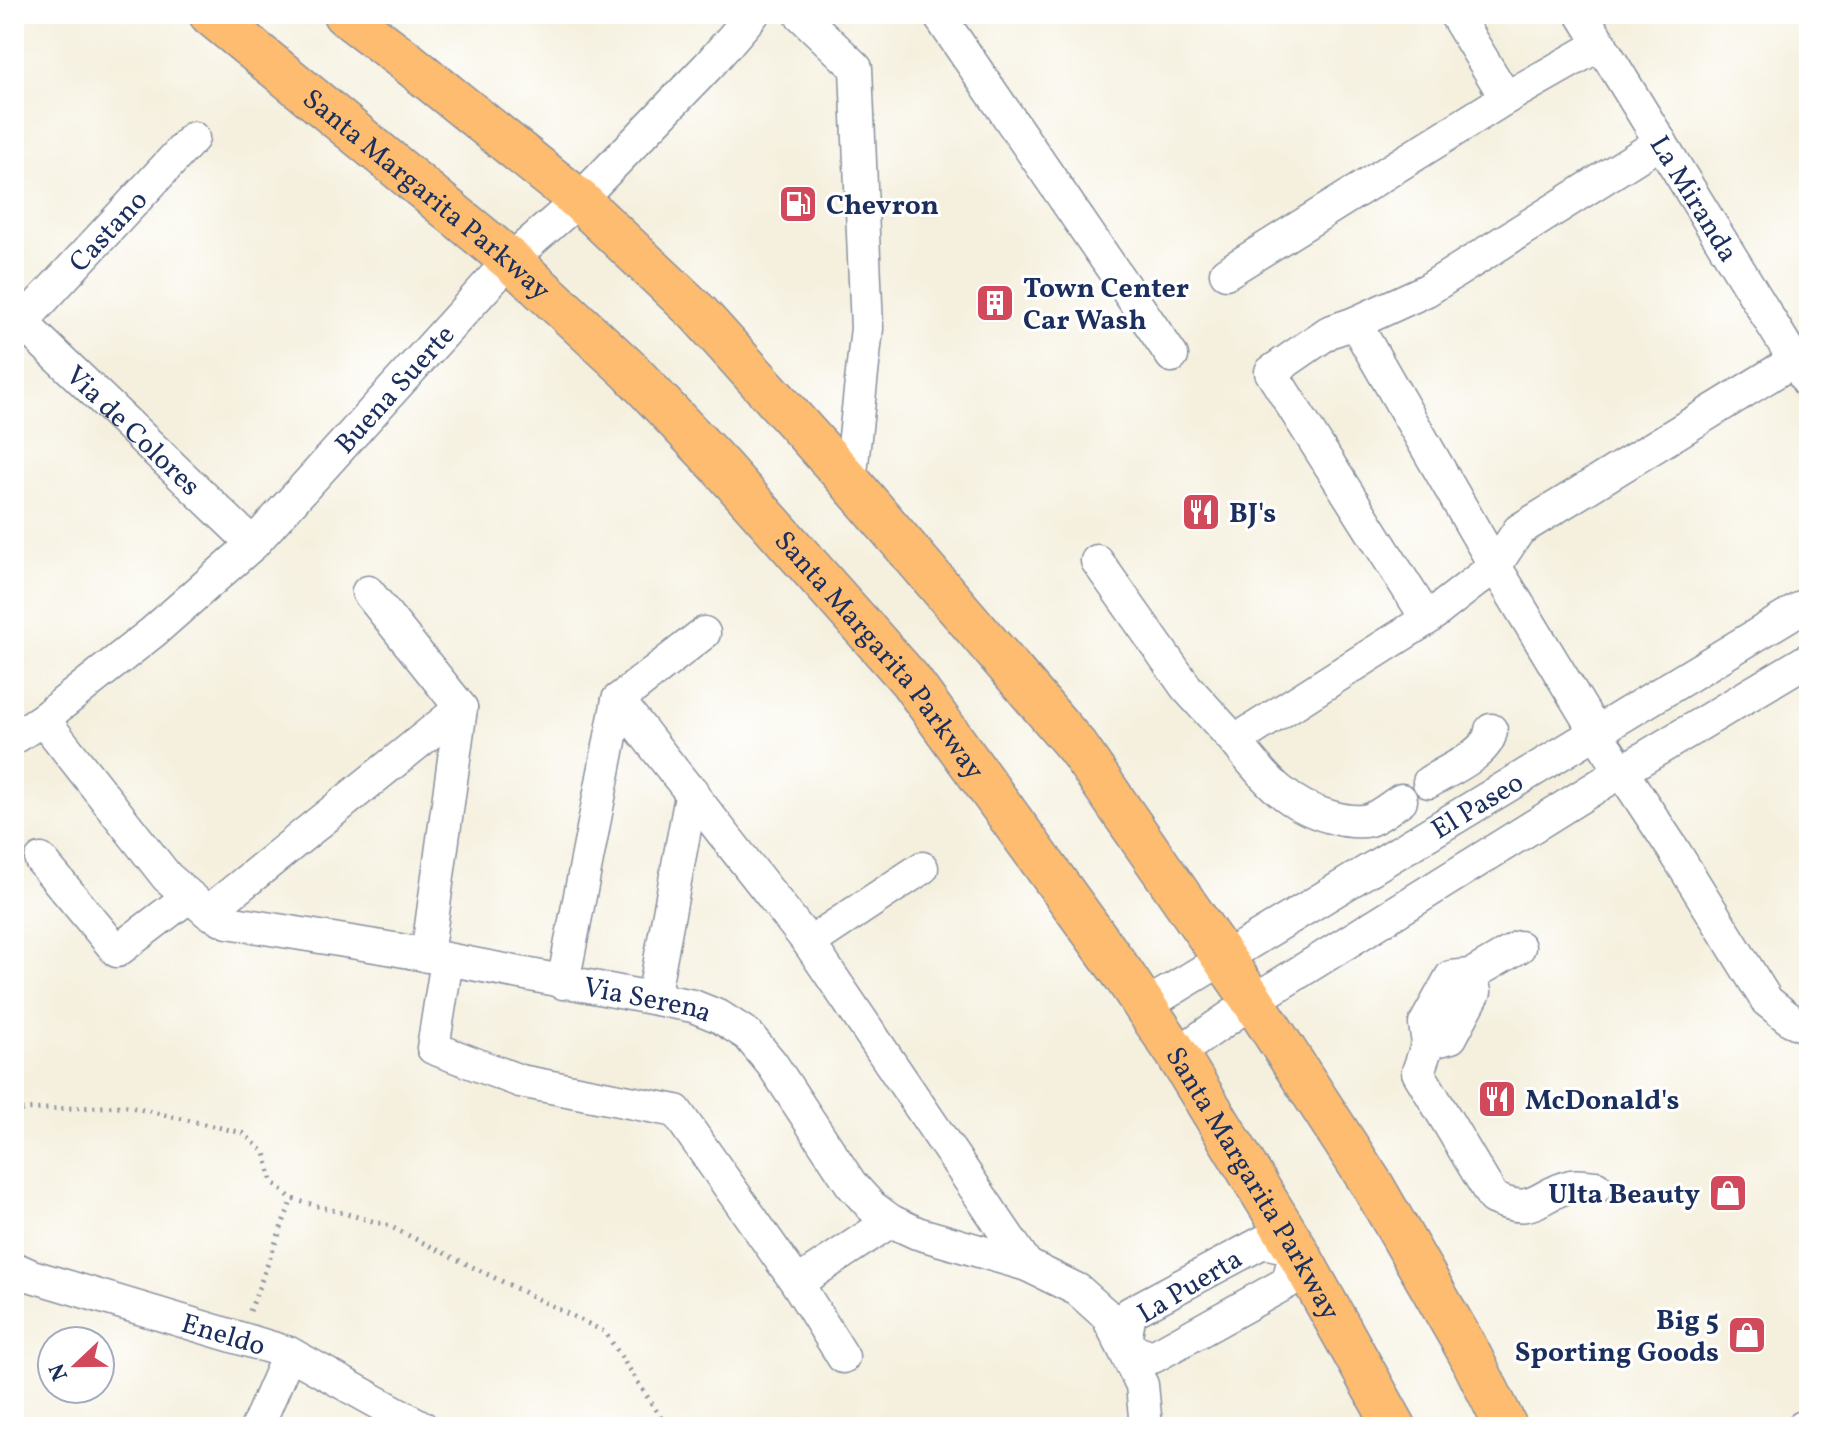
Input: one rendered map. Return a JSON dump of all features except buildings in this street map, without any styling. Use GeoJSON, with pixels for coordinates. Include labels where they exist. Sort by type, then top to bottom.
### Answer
{"type":"FeatureCollection","features":[{"type":"Feature","properties":{"kind":"main road","name":"Santa Margarita Parkway"},"geometry":{"type":"LineString","coordinates":[[210,14],[510,260],[629,370],[731,478],[910,680],[1177,1054],[1296,1249],[1395,1427]]}},
{"type":"Feature","properties":{"kind":"main road"},"geometry":{"type":"LineString","coordinates":[[344,14],[579,200],[698,313],[850,482],[1078,748],[1253,1001],[1373,1186],[1468,1351],[1506,1427]]}},
{"type":"Feature","properties":{"kind":"street","name":"Buena Suerte"},"geometry":{"type":"LineString","coordinates":[[14,738],[43,719],[153,632],[253,544],[510,260],[579,200],[710,64],[753,14]]}},
{"type":"Feature","properties":{"kind":"street"},"geometry":{"type":"LineString","coordinates":[[800,14],[856,68],[867,328],[850,482]]}},
{"type":"Feature","properties":{"kind":"street"},"geometry":{"type":"LineString","coordinates":[[938,14],[1172,356]]}},
{"type":"Feature","properties":{"kind":"street"},"geometry":{"type":"LineString","coordinates":[[1455,14],[1506,98]]}},
{"type":"Feature","properties":{"kind":"street","name":"La Miranda"},"geometry":{"type":"LineString","coordinates":[[1582,14],[1802,372]]}},
{"type":"Feature","properties":{"kind":"street"},"geometry":{"type":"LineString","coordinates":[[1226,273],[1506,98],[1601,44]]}},
{"type":"Feature","properties":{"kind":"street","name":"Castano"},"geometry":{"type":"LineString","coordinates":[[20,327],[193,138]]}},
{"type":"Feature","properties":{"kind":"street"},"geometry":{"type":"LineString","coordinates":[[1427,619],[1271,372],[1329,332],[1427,290],[1661,142]]}},
{"type":"Feature","properties":{"kind":"street"},"geometry":{"type":"LineString","coordinates":[[1355,323],[1495,566],[1595,731],[1767,1001],[1791,1020],[1809,1028]]}},
{"type":"Feature","properties":{"kind":"street","name":"Via de Colores"},"geometry":{"type":"LineString","coordinates":[[20,327],[253,544]]}},
{"type":"Feature","properties":{"kind":"street"},"geometry":{"type":"LineString","coordinates":[[1235,741],[1427,619],[1495,566],[1519,530],[1802,372]]}},
{"type":"Feature","properties":{"kind":"street"},"geometry":{"type":"LineString","coordinates":[[1097,561],[1186,687],[1262,775],[1290,800],[1319,814],[1344,820],[1369,820],[1401,800]]}},
{"type":"Feature","properties":{"kind":"street"},"geometry":{"type":"LineString","coordinates":[[368,592],[461,708],[437,958],[433,1048],[520,1081],[676,1111],[797,1283],[843,1357]]}},
{"type":"Feature","properties":{"kind":"street","name":"El Paseo"},"geometry":{"type":"LineString","coordinates":[[1145,1006],[1809,603]]}},
{"type":"Feature","properties":{"kind":"street"},"geometry":{"type":"LineString","coordinates":[[563,983],[618,700],[704,633]]}},
{"type":"Feature","properties":{"kind":"street","name":"El Paseo"},"geometry":{"type":"LineString","coordinates":[[1177,1054],[1253,1001],[1622,771],[1809,659]]}},
{"type":"Feature","properties":{"kind":"street"},"geometry":{"type":"LineString","coordinates":[[618,700],[809,943],[1027,1265]]}},
{"type":"Feature","properties":{"kind":"street"},"geometry":{"type":"LineString","coordinates":[[41,860],[117,951],[198,904],[461,708]]}},
{"type":"Feature","properties":{"kind":"street","name":"Via Serena"},"geometry":{"type":"LineString","coordinates":[[43,719],[167,877],[198,904],[228,922],[653,998],[693,1006],[720,1017],[748,1035],[772,1064],[851,1184],[872,1207],[891,1221],[917,1233],[1027,1265],[1078,1290],[1107,1316],[1142,1385],[1146,1427]]}},
{"type":"Feature","properties":{"kind":"street"},"geometry":{"type":"LineString","coordinates":[[1429,782],[1480,750],[1490,738],[1491,730]]}},
{"type":"Feature","properties":{"kind":"street"},"geometry":{"type":"LineString","coordinates":[[653,998],[692,791]]}},
{"type":"Feature","properties":{"kind":"street"},"geometry":{"type":"LineString","coordinates":[[809,943],[922,868]]}},
{"type":"Feature","properties":{"kind":"street"},"geometry":{"type":"LineString","coordinates":[[1519,947],[1471,975],[1451,977],[1425,1024],[1428,1043],[1418,1072],[1493,1198],[1509,1205],[1523,1205],[1538,1202],[1572,1186],[1596,1187]]}},
{"type":"Feature","properties":{"kind":"street"},"geometry":{"type":"LineString","coordinates":[[797,1283],[891,1221]]}},
{"type":"Feature","properties":{"kind":"street","name":"La Puerta"},"geometry":{"type":"LineString","coordinates":[[1263,1242],[1296,1249],[1288,1282],[1153,1357],[1124,1347],[1130,1313],[1263,1242]]}},
{"type":"Feature","properties":{"kind":"street","name":"Eneldo"},"geometry":{"type":"LineString","coordinates":[[20,1279],[289,1353],[422,1427]]}},
{"type":"Feature","properties":{"kind":"street"},"geometry":{"type":"LineString","coordinates":[[257,1427],[289,1353]]}},
{"type":"Feature","properties":{"kind":"street"},"geometry":{"type":"LineString","coordinates":[[1803,1427],[1809,1424]]}},
{"type":"Feature","properties":{"kind":"path"},"geometry":{"type":"LineString","coordinates":[[14,1107],[21,1110],[126,1106],[243,1133],[265,1153],[272,1181],[292,1199],[387,1225],[605,1332],[667,1427]]}},
{"type":"Feature","properties":{"kind":"path"},"geometry":{"type":"LineString","coordinates":[[240,1338],[292,1199]]}},
{"type":"Feature","properties":{"kind":"place","name":"Chevron"},"geometry":{"type":"Point","coordinates":[798,204]}},
{"type":"Feature","properties":{"kind":"place","name":"Town Center Car Wash"},"geometry":{"type":"Point","coordinates":[995,303]}},
{"type":"Feature","properties":{"kind":"place","name":"BJ's"},"geometry":{"type":"Point","coordinates":[1201,512]}},
{"type":"Feature","properties":{"kind":"place","name":"McDonald's"},"geometry":{"type":"Point","coordinates":[1497,1099]}},
{"type":"Feature","properties":{"kind":"place","name":"Ulta Beauty"},"geometry":{"type":"Point","coordinates":[1728,1193]}},
{"type":"Feature","properties":{"kind":"place","name":"Big 5 Sporting Goods"},"geometry":{"type":"Point","coordinates":[1747,1335]}}]}
